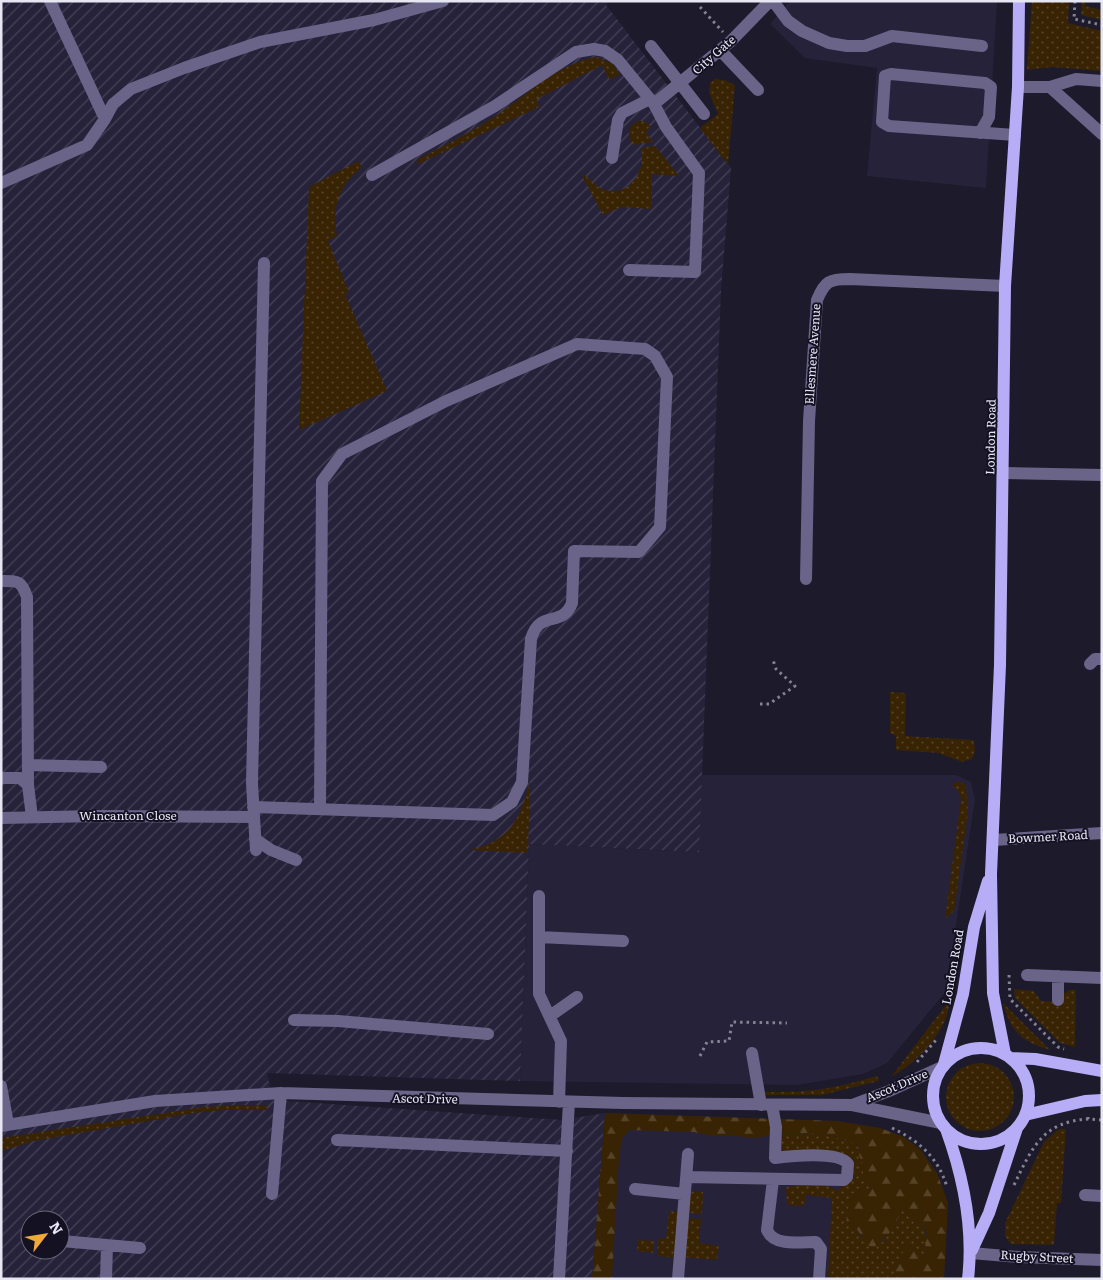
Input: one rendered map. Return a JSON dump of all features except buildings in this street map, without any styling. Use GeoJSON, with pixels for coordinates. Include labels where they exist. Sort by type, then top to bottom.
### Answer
{"type":"FeatureCollection","features":[{"type":"Feature","properties":{"kind":"main road","name":"London Road"},"geometry":{"type":"LineString","coordinates":[[1007,1056],[995,1010],[991,975],[993,914],[991,874],[994,840],[1004,473],[1005,286],[1018,87],[1020,1]]}},
{"type":"Feature","properties":{"kind":"main road","name":"London Road"},"geometry":{"type":"LineString","coordinates":[[943,1066],[963,994],[974,927],[991,874]]}},
{"type":"Feature","properties":{"kind":"main road"},"geometry":{"type":"LineString","coordinates":[[972,1251],[958,1162],[934,1108],[933,1091],[943,1066],[953,1057],[973,1049],[984,1048],[1007,1056],[1102,1071]]}},
{"type":"Feature","properties":{"kind":"main road"},"geometry":{"type":"LineString","coordinates":[[968,1279],[972,1251],[989,1213],[1017,1128],[1025,1115],[1028,1105],[1027,1084],[1020,1070],[1007,1056]]}},
{"type":"Feature","properties":{"kind":"main road"},"geometry":{"type":"LineString","coordinates":[[1025,1115],[1085,1101],[1102,1100]]}},
{"type":"Feature","properties":{"kind":"main road"},"geometry":{"type":"LineString","coordinates":[[943,1126],[962,1140],[981,1144],[1001,1140],[1017,1128]]}},
{"type":"Feature","properties":{"kind":"street"},"geometry":{"type":"LineString","coordinates":[[50,1],[105,119]]}},
{"type":"Feature","properties":{"kind":"street"},"geometry":{"type":"LineString","coordinates":[[1,184],[87,144],[121,95],[184,68],[260,42],[374,20],[443,1]]}},
{"type":"Feature","properties":{"kind":"street"},"geometry":{"type":"LineString","coordinates":[[772,1],[788,21],[802,31],[829,43],[865,46],[892,36],[982,46]]}},
{"type":"Feature","properties":{"kind":"street","name":"City Gate"},"geometry":{"type":"LineString","coordinates":[[612,158],[618,120],[622,114],[652,101],[681,84],[731,41],[772,1]]}},
{"type":"Feature","properties":{"kind":"street"},"geometry":{"type":"LineString","coordinates":[[651,46],[704,114]]}},
{"type":"Feature","properties":{"kind":"street"},"geometry":{"type":"LineString","coordinates":[[372,175],[495,106],[566,58],[586,49],[605,51],[618,60],[652,101],[666,127],[699,173],[695,272],[629,270]]}},
{"type":"Feature","properties":{"kind":"street"},"geometry":{"type":"LineString","coordinates":[[720,50],[758,90]]}},
{"type":"Feature","properties":{"kind":"street"},"geometry":{"type":"LineString","coordinates":[[980,133],[988,117],[991,87],[984,83],[891,74],[886,76],[882,122],[889,126],[980,133],[1015,135]]}},
{"type":"Feature","properties":{"kind":"street"},"geometry":{"type":"LineString","coordinates":[[1018,87],[1050,87],[1076,79],[1102,81]]}},
{"type":"Feature","properties":{"kind":"street"},"geometry":{"type":"LineString","coordinates":[[1050,87],[1102,134]]}},
{"type":"Feature","properties":{"kind":"street"},"geometry":{"type":"LineString","coordinates":[[264,263],[252,783],[256,845],[296,860]]}},
{"type":"Feature","properties":{"kind":"street","name":"Ellesmere Avenue"},"geometry":{"type":"LineString","coordinates":[[806,578],[809,421],[817,300],[822,286],[834,279],[1005,286]]}},
{"type":"Feature","properties":{"kind":"street","name":"Wincanton Close"},"geometry":{"type":"LineString","coordinates":[[1,818],[254,812],[320,808],[493,815],[512,802],[522,782],[531,639],[534,629],[540,622],[561,616],[569,610],[572,603],[574,551],[639,552],[660,528],[667,377],[655,356],[645,349],[577,344],[446,401],[342,454],[322,481],[320,808]]}},
{"type":"Feature","properties":{"kind":"street"},"geometry":{"type":"LineString","coordinates":[[1004,473],[1102,475]]}},
{"type":"Feature","properties":{"kind":"street"},"geometry":{"type":"LineString","coordinates":[[1,581],[17,581],[23,585],[27,597],[28,785],[32,817]]}},
{"type":"Feature","properties":{"kind":"street"},"geometry":{"type":"LineString","coordinates":[[28,764],[101,768]]}},
{"type":"Feature","properties":{"kind":"street"},"geometry":{"type":"LineString","coordinates":[[1,778],[20,778],[28,785]]}},
{"type":"Feature","properties":{"kind":"street","name":"Bowmer Road"},"geometry":{"type":"LineString","coordinates":[[994,840],[1102,833]]}},
{"type":"Feature","properties":{"kind":"street"},"geometry":{"type":"LineString","coordinates":[[539,896],[539,994],[561,1041],[567,1151],[559,1279]]}},
{"type":"Feature","properties":{"kind":"street"},"geometry":{"type":"LineString","coordinates":[[539,937],[623,941]]}},
{"type":"Feature","properties":{"kind":"street"},"geometry":{"type":"LineString","coordinates":[[1027,975],[1102,978]]}},
{"type":"Feature","properties":{"kind":"street"},"geometry":{"type":"LineString","coordinates":[[1058,976],[1058,1000]]}},
{"type":"Feature","properties":{"kind":"street"},"geometry":{"type":"LineString","coordinates":[[550,1016],[578,997]]}},
{"type":"Feature","properties":{"kind":"street"},"geometry":{"type":"LineString","coordinates":[[294,1020],[338,1021],[488,1034]]}},
{"type":"Feature","properties":{"kind":"street"},"geometry":{"type":"LineString","coordinates":[[687,1177],[839,1182],[847,1177],[848,1164],[841,1158],[802,1156],[775,1158],[776,1127],[766,1105],[752,1053]]}},
{"type":"Feature","properties":{"kind":"street","name":"Ascot Drive"},"geometry":{"type":"LineString","coordinates":[[852,1104],[889,1091],[943,1066]]}},
{"type":"Feature","properties":{"kind":"street"},"geometry":{"type":"LineString","coordinates":[[1,1086],[5,1125]]}},
{"type":"Feature","properties":{"kind":"street"},"geometry":{"type":"LineString","coordinates":[[272,1194],[281,1093]]}},
{"type":"Feature","properties":{"kind":"street","name":"Ascot Drive"},"geometry":{"type":"LineString","coordinates":[[5,1125],[155,1100],[281,1093],[564,1102],[766,1105],[852,1104],[943,1126]]}},
{"type":"Feature","properties":{"kind":"street"},"geometry":{"type":"LineString","coordinates":[[337,1140],[567,1151]]}},
{"type":"Feature","properties":{"kind":"street"},"geometry":{"type":"LineString","coordinates":[[678,1279],[688,1154]]}},
{"type":"Feature","properties":{"kind":"street"},"geometry":{"type":"LineString","coordinates":[[773,1180],[767,1230],[769,1235],[776,1241],[816,1242],[822,1249],[819,1279]]}},
{"type":"Feature","properties":{"kind":"street"},"geometry":{"type":"LineString","coordinates":[[635,1189],[685,1194]]}},
{"type":"Feature","properties":{"kind":"street"},"geometry":{"type":"LineString","coordinates":[[1085,1196],[1102,1196]]}},
{"type":"Feature","properties":{"kind":"street"},"geometry":{"type":"LineString","coordinates":[[70,1242],[140,1248]]}},
{"type":"Feature","properties":{"kind":"street"},"geometry":{"type":"LineString","coordinates":[[106,1279],[107,1246]]}},
{"type":"Feature","properties":{"kind":"street","name":"Rugby Street"},"geometry":{"type":"LineString","coordinates":[[972,1251],[1019,1257],[1102,1260]]}},
{"type":"Feature","properties":{"kind":"path"},"geometry":{"type":"LineString","coordinates":[[1075,1],[1074,19],[1102,25]]}},
{"type":"Feature","properties":{"kind":"path"},"geometry":{"type":"LineString","coordinates":[[700,7],[731,41]]}},
{"type":"Feature","properties":{"kind":"path"},"geometry":{"type":"LineString","coordinates":[[760,704],[769,704],[795,686],[776,669],[773,660]]}},
{"type":"Feature","properties":{"kind":"path"},"geometry":{"type":"LineString","coordinates":[[991,975],[1027,975]]}},
{"type":"Feature","properties":{"kind":"path"},"geometry":{"type":"LineString","coordinates":[[1009,975],[1010,999],[1058,1047],[1068,1050]]}},
{"type":"Feature","properties":{"kind":"path"},"geometry":{"type":"LineString","coordinates":[[700,1056],[707,1042],[729,1041],[732,1022],[787,1023]]}},
{"type":"Feature","properties":{"kind":"path"},"geometry":{"type":"LineString","coordinates":[[915,1065],[938,1036]]}},
{"type":"Feature","properties":{"kind":"path"},"geometry":{"type":"LineString","coordinates":[[894,1114],[892,1128],[924,1146],[940,1170],[949,1196],[963,1195]]}},
{"type":"Feature","properties":{"kind":"path"},"geometry":{"type":"LineString","coordinates":[[1012,1190],[1040,1138],[1054,1127],[1076,1120],[1088,1119]]}},
{"type":"Feature","properties":{"kind":"shaded area"},"geometry":{"type":"Polygon","coordinates":[[[1,1],[608,1],[606,5],[731,168],[721,290],[699,852],[529,844],[520,1081],[267,1073],[273,1100],[562,1120],[605,1113],[592,1279],[1,1279],[1,1]]]}},
{"type":"Feature","properties":{"kind":"shaded area"},"geometry":{"type":"Polygon","coordinates":[[[790,1],[997,1],[986,188],[867,176],[877,68],[805,58],[770,24],[790,1]]]}},
{"type":"Feature","properties":{"kind":"shaded area"},"geometry":{"type":"Polygon","coordinates":[[[701,775],[956,775],[971,782],[975,799],[946,991],[887,1063],[863,1074],[797,1085],[520,1081],[529,844],[698,852],[701,775]]]}},
{"type":"Feature","properties":{"kind":"shaded area"},"geometry":{"type":"Polygon","coordinates":[[[605,1113],[837,1121],[880,1128],[904,1137],[920,1149],[937,1173],[948,1203],[944,1279],[592,1279],[605,1113]]]}},
{"type":"Feature","properties":{"kind":"green space"},"geometry":{"type":"Polygon","coordinates":[[[1032,1],[1069,1],[1068,23],[1102,31],[1102,71],[1052,67],[1027,70],[1032,1]]]}},
{"type":"Feature","properties":{"kind":"green space"},"geometry":{"type":"Polygon","coordinates":[[[1082,1],[1086,1],[1085,6],[1102,10],[1102,20],[1081,15],[1082,1]]]}},
{"type":"Feature","properties":{"kind":"green space"},"geometry":{"type":"Polygon","coordinates":[[[596,57],[612,63],[620,75],[609,79],[602,65],[537,99],[539,107],[418,164],[417,160],[485,123],[555,74],[581,61],[596,57]]]}},
{"type":"Feature","properties":{"kind":"green space"},"geometry":{"type":"Polygon","coordinates":[[[715,79],[725,80],[735,85],[728,165],[700,128],[718,114],[709,92],[710,83],[715,79]]]}},
{"type":"Feature","properties":{"kind":"green space"},"geometry":{"type":"Polygon","coordinates":[[[639,121],[645,121],[651,127],[646,132],[653,142],[633,145],[629,131],[632,125],[639,121]]]}},
{"type":"Feature","properties":{"kind":"green space"},"geometry":{"type":"Polygon","coordinates":[[[655,146],[679,176],[652,174],[652,209],[621,207],[603,215],[581,174],[604,190],[614,191],[622,189],[629,186],[639,173],[642,156],[641,148],[655,146]]]}},
{"type":"Feature","properties":{"kind":"green space"},"geometry":{"type":"Polygon","coordinates":[[[358,161],[362,167],[347,182],[336,206],[337,236],[328,241],[349,292],[345,294],[387,391],[299,430],[309,187],[358,161]]]}},
{"type":"Feature","properties":{"kind":"green space"},"geometry":{"type":"Polygon","coordinates":[[[890,692],[906,693],[905,736],[974,740],[975,752],[972,759],[962,762],[939,753],[896,750],[896,736],[890,733],[890,692]]]}},
{"type":"Feature","properties":{"kind":"green space"},"geometry":{"type":"Polygon","coordinates":[[[530,781],[528,853],[469,850],[495,841],[512,826],[518,817],[530,781]]]}},
{"type":"Feature","properties":{"kind":"green space"},"geometry":{"type":"Polygon","coordinates":[[[959,781],[966,786],[968,812],[954,911],[945,919],[961,799],[959,792],[952,785],[959,781]]]}},
{"type":"Feature","properties":{"kind":"green space"},"geometry":{"type":"Polygon","coordinates":[[[1014,989],[1034,991],[1041,1001],[1063,1002],[1064,994],[1069,990],[1076,990],[1075,1047],[1060,1043],[1015,998],[1014,989]]]}},
{"type":"Feature","properties":{"kind":"green space"},"geometry":{"type":"Polygon","coordinates":[[[949,1001],[944,1023],[929,1045],[910,1064],[891,1077],[949,1001]]]}},
{"type":"Feature","properties":{"kind":"green space"},"geometry":{"type":"Polygon","coordinates":[[[1003,1003],[1050,1050],[1024,1039],[1019,1034],[1010,1021],[1003,1003]]]}},
{"type":"Feature","properties":{"kind":"green space"},"geometry":{"type":"Polygon","coordinates":[[[980,1063],[993,1065],[1004,1073],[1012,1084],[1014,1097],[1012,1110],[1004,1121],[993,1129],[980,1131],[967,1129],[956,1121],[948,1110],[946,1097],[948,1084],[956,1073],[967,1065],[980,1063]]]}},
{"type":"Feature","properties":{"kind":"green space"},"geometry":{"type":"Polygon","coordinates":[[[877,1076],[879,1081],[822,1095],[766,1095],[761,1092],[792,1092],[820,1089],[877,1076]]]}},
{"type":"Feature","properties":{"kind":"green space"},"geometry":{"type":"Polygon","coordinates":[[[265,1106],[270,1110],[221,1110],[194,1113],[34,1141],[1,1151],[1,1138],[204,1107],[265,1106]]]}},
{"type":"Feature","properties":{"kind":"green space"},"geometry":{"type":"Polygon","coordinates":[[[605,1113],[837,1121],[880,1128],[904,1137],[920,1149],[937,1173],[948,1203],[944,1279],[900,1279],[895,1274],[895,1266],[907,1245],[917,1250],[919,1259],[927,1254],[924,1238],[927,1235],[926,1228],[911,1220],[904,1210],[898,1212],[894,1227],[874,1247],[869,1246],[853,1224],[846,1224],[850,1194],[869,1189],[871,1183],[863,1178],[863,1165],[859,1155],[861,1151],[859,1147],[846,1140],[816,1133],[772,1133],[764,1137],[750,1138],[731,1135],[712,1136],[694,1132],[629,1130],[622,1139],[619,1157],[612,1279],[592,1279],[605,1113]]]}},
{"type":"Feature","properties":{"kind":"green space"},"geometry":{"type":"Polygon","coordinates":[[[1059,1129],[1066,1129],[1061,1203],[1057,1203],[1054,1245],[1011,1244],[1005,1236],[1005,1223],[1044,1142],[1059,1129]]]}},
{"type":"Feature","properties":{"kind":"green space"},"geometry":{"type":"Polygon","coordinates":[[[816,1133],[853,1143],[861,1151],[859,1155],[863,1165],[863,1178],[871,1183],[866,1193],[854,1204],[846,1224],[853,1224],[862,1238],[883,1242],[898,1220],[898,1212],[904,1210],[911,1220],[925,1228],[927,1254],[895,1274],[900,1279],[834,1279],[828,1276],[832,1198],[806,1195],[804,1206],[787,1205],[786,1187],[817,1183],[838,1191],[850,1176],[842,1166],[836,1163],[778,1152],[780,1134],[816,1133]]]}},
{"type":"Feature","properties":{"kind":"green space"},"geometry":{"type":"Polygon","coordinates":[[[689,1191],[703,1192],[702,1214],[688,1213],[689,1191]]]}},
{"type":"Feature","properties":{"kind":"green space"},"geometry":{"type":"Polygon","coordinates":[[[669,1211],[681,1212],[676,1258],[657,1256],[658,1239],[666,1239],[669,1211]]]}},
{"type":"Feature","properties":{"kind":"green space"},"geometry":{"type":"Polygon","coordinates":[[[686,1218],[701,1219],[699,1243],[719,1246],[717,1260],[683,1257],[686,1218]]]}},
{"type":"Feature","properties":{"kind":"green space"},"geometry":{"type":"Polygon","coordinates":[[[638,1240],[654,1241],[653,1253],[637,1251],[638,1240]]]}}]}
